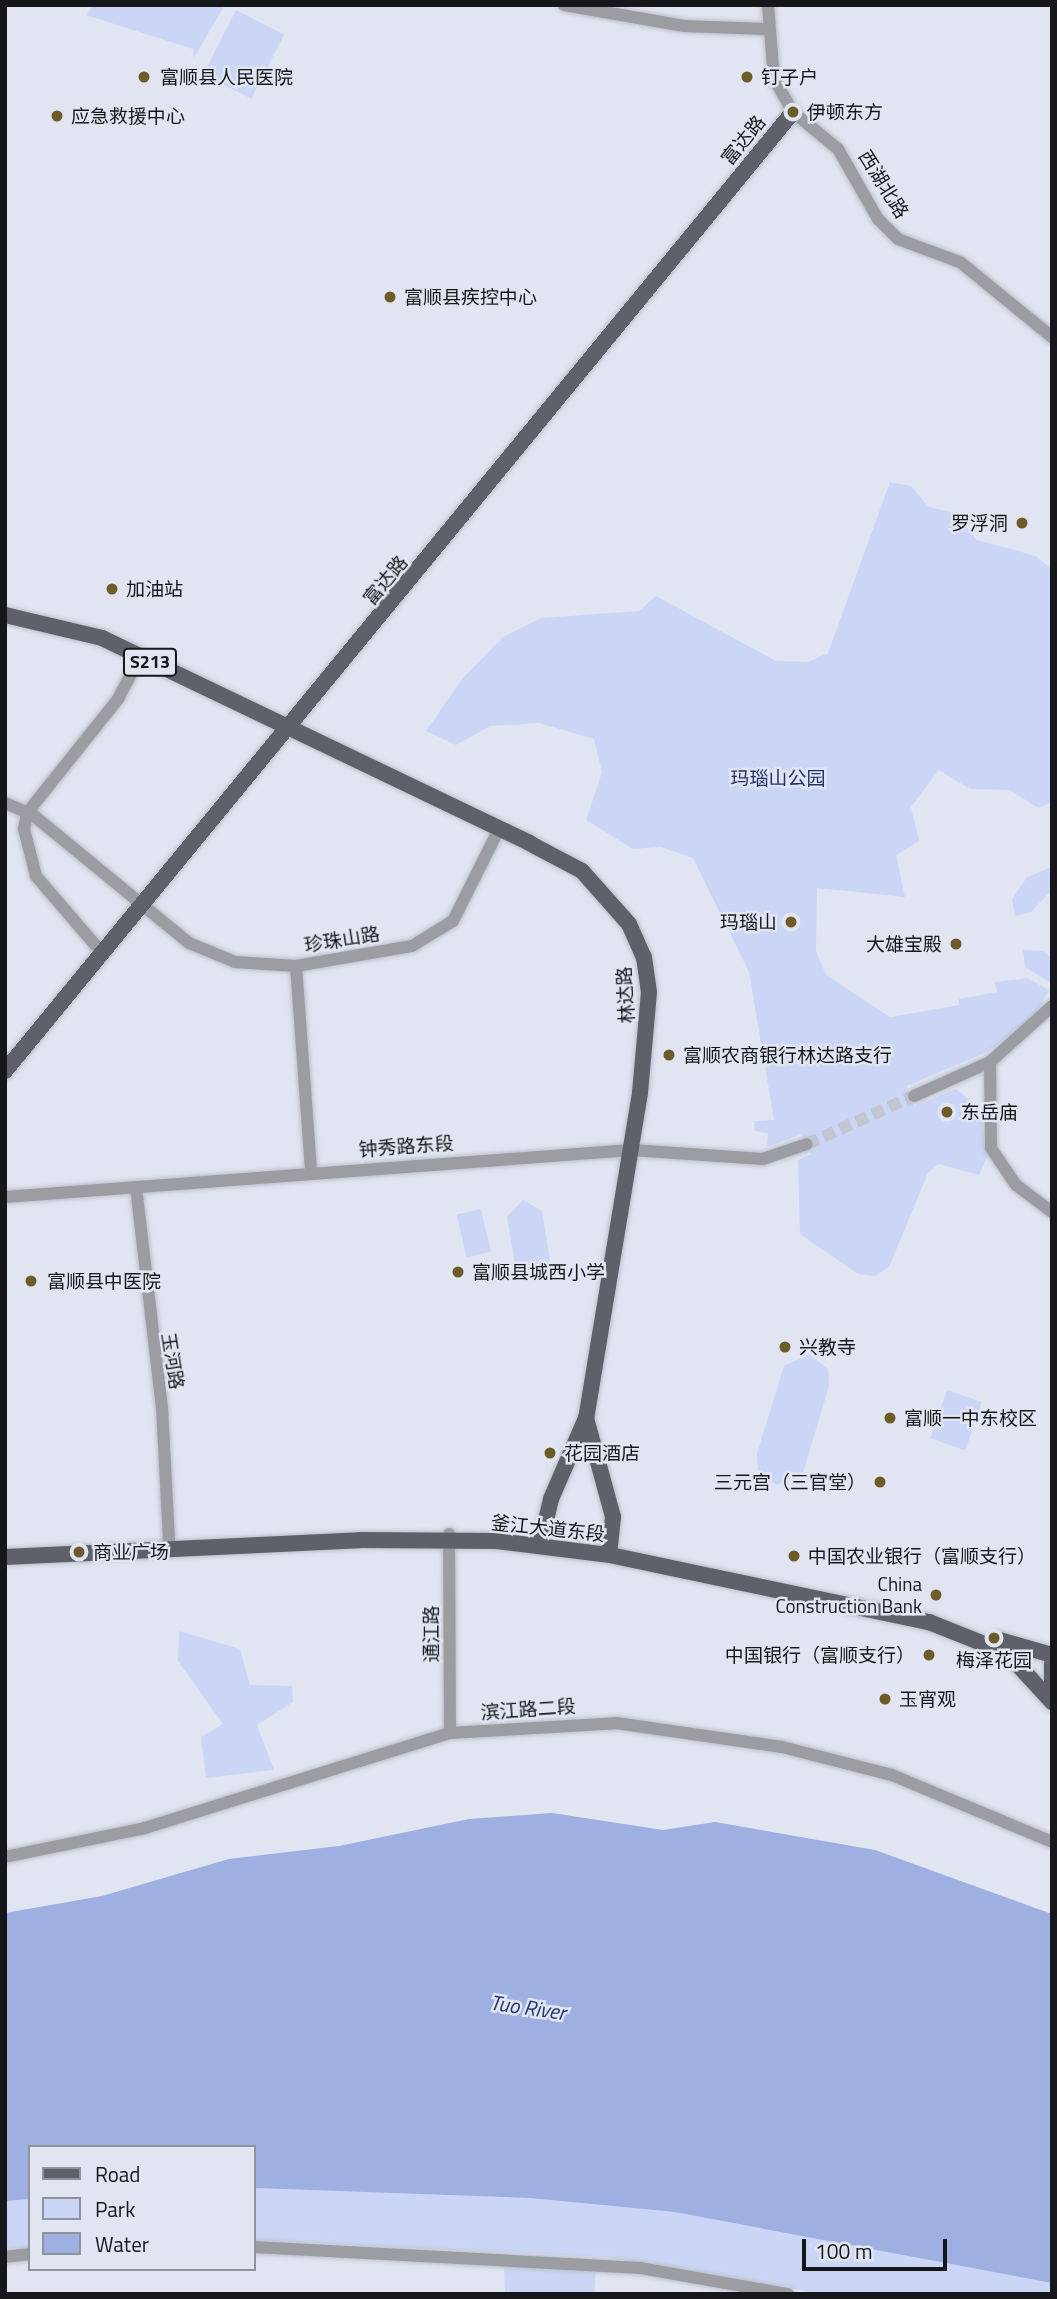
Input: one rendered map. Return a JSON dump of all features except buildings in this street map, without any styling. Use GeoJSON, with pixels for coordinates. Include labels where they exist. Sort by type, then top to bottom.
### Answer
{"type":"FeatureCollection","features":[{"type":"Feature","properties":{"kind":"main road","name":"富达路"},"geometry":{"type":"LineString","coordinates":[[5,1071],[793,112]]}},
{"type":"Feature","properties":{"kind":"main road","name":"S213"},"geometry":{"type":"LineString","coordinates":[[5,615],[102,638],[286,731]]}},
{"type":"Feature","properties":{"kind":"main road","name":"林达路"},"geometry":{"type":"LineString","coordinates":[[286,731],[499,829],[582,871],[629,924],[644,957],[648,1032],[586,1418]]}},
{"type":"Feature","properties":{"kind":"main road"},"geometry":{"type":"LineString","coordinates":[[541,1542],[586,1418]]}},
{"type":"Feature","properties":{"kind":"main road"},"geometry":{"type":"LineString","coordinates":[[586,1418],[613,1517],[610,1547]]}},
{"type":"Feature","properties":{"kind":"main road","name":"釜江大道东段"},"geometry":{"type":"LineString","coordinates":[[5,1557],[449,1537]]}},
{"type":"Feature","properties":{"kind":"main road","name":"釜江大道东段"},"geometry":{"type":"LineString","coordinates":[[5,1548],[169,1541],[449,1537],[610,1547],[924,1613],[1052,1655]]}},
{"type":"Feature","properties":{"kind":"main road","name":"釜江大道东段"},"geometry":{"type":"LineString","coordinates":[[541,1542],[768,1584],[929,1622],[1014,1657],[1052,1701]]}},
{"type":"Feature","properties":{"kind":"main road"},"geometry":{"type":"LineString","coordinates":[[1052,1664],[1052,1701]]}},
{"type":"Feature","properties":{"kind":"street"},"geometry":{"type":"LineString","coordinates":[[564,5],[711,29],[765,29]]}},
{"type":"Feature","properties":{"kind":"street"},"geometry":{"type":"LineString","coordinates":[[768,5],[765,29],[774,79],[793,112]]}},
{"type":"Feature","properties":{"kind":"street","name":"西湖北路"},"geometry":{"type":"LineString","coordinates":[[793,112],[838,149],[878,219],[898,239],[960,262],[1052,337]]}},
{"type":"Feature","properties":{"kind":"street"},"geometry":{"type":"LineString","coordinates":[[103,954],[36,876],[24,847],[27,813],[118,699],[140,657]]}},
{"type":"Feature","properties":{"kind":"street","name":"珍珠山路"},"geometry":{"type":"LineString","coordinates":[[5,803],[27,813],[189,943],[235,962],[296,966],[412,946],[453,921],[499,829]]}},
{"type":"Feature","properties":{"kind":"street"},"geometry":{"type":"LineString","coordinates":[[296,966],[311,1172]]}},
{"type":"Feature","properties":{"kind":"street"},"geometry":{"type":"LineString","coordinates":[[914,1096],[990,1062],[1052,1006]]}},
{"type":"Feature","properties":{"kind":"street"},"geometry":{"type":"LineString","coordinates":[[990,1062],[991,1148],[1016,1185],[1052,1212]]}},
{"type":"Feature","properties":{"kind":"street","name":"钟秀路东段"},"geometry":{"type":"LineString","coordinates":[[5,1197],[631,1150],[742,1160],[807,1144]]}},
{"type":"Feature","properties":{"kind":"street","name":"玉河路"},"geometry":{"type":"LineString","coordinates":[[136,1187],[162,1407],[169,1541]]}},
{"type":"Feature","properties":{"kind":"street","name":"通江路"},"geometry":{"type":"LineString","coordinates":[[449,1537],[450,1734]]}},
{"type":"Feature","properties":{"kind":"street","name":"滨江路二段"},"geometry":{"type":"LineString","coordinates":[[5,1857],[145,1828],[450,1734],[615,1723],[782,1747],[892,1774],[1052,1842]]}},
{"type":"Feature","properties":{"kind":"street"},"geometry":{"type":"LineString","coordinates":[[256,2247],[606,2265],[788,2294]]}},
{"type":"Feature","properties":{"kind":"street"},"geometry":{"type":"LineString","coordinates":[[5,2257],[28,2254]]}},
{"type":"Feature","properties":{"kind":"green space"},"geometry":{"type":"Polygon","coordinates":[[[94,5],[224,6],[194,58],[193,49],[86,15],[94,5]]]}},
{"type":"Feature","properties":{"kind":"green space"},"geometry":{"type":"Polygon","coordinates":[[[236,10],[284,35],[251,99],[203,74],[236,10]]]}},
{"type":"Feature","properties":{"kind":"green space","name":"玛瑙山公园"},"geometry":{"type":"Polygon","coordinates":[[[890,482],[911,486],[929,507],[955,513],[977,540],[1036,556],[1052,570],[1052,802],[1038,808],[1010,790],[970,789],[939,770],[911,807],[919,841],[896,855],[905,897],[817,888],[816,951],[826,975],[890,1017],[959,1005],[959,999],[997,992],[995,982],[1027,978],[1049,990],[1034,1017],[989,1051],[907,1086],[914,1106],[956,1089],[980,1108],[987,1157],[979,1175],[939,1164],[928,1173],[889,1267],[875,1276],[858,1274],[800,1234],[798,1160],[811,1154],[802,1134],[767,1147],[768,1133],[755,1131],[754,1121],[774,1120],[749,972],[693,858],[661,847],[633,849],[586,820],[602,772],[594,739],[539,723],[490,726],[456,745],[426,731],[462,679],[503,637],[541,618],[639,611],[656,596],[776,661],[808,662],[828,653],[890,482]]]}},
{"type":"Feature","properties":{"kind":"green space"},"geometry":{"type":"Polygon","coordinates":[[[1052,867],[1052,890],[1031,912],[1015,916],[1012,899],[1027,877],[1052,867]]]}},
{"type":"Feature","properties":{"kind":"green space"},"geometry":{"type":"Polygon","coordinates":[[[1023,950],[1043,951],[1052,959],[1051,983],[1025,967],[1023,950]]]}},
{"type":"Feature","properties":{"kind":"green space"},"geometry":{"type":"Polygon","coordinates":[[[523,1200],[542,1211],[551,1266],[535,1281],[516,1270],[507,1217],[523,1200]]]}},
{"type":"Feature","properties":{"kind":"green space"},"geometry":{"type":"Polygon","coordinates":[[[481,1209],[491,1252],[467,1257],[457,1215],[481,1209]]]}},
{"type":"Feature","properties":{"kind":"green space"},"geometry":{"type":"Polygon","coordinates":[[[809,1354],[828,1369],[829,1386],[803,1473],[777,1485],[758,1471],[757,1453],[784,1366],[809,1354]]]}},
{"type":"Feature","properties":{"kind":"green space"},"geometry":{"type":"Polygon","coordinates":[[[947,1390],[982,1402],[965,1450],[930,1438],[947,1390]]]}},
{"type":"Feature","properties":{"kind":"green space"},"geometry":{"type":"Polygon","coordinates":[[[179,1631],[240,1649],[250,1685],[292,1686],[293,1702],[257,1725],[274,1770],[206,1778],[201,1737],[223,1724],[178,1661],[179,1631]]]}},
{"type":"Feature","properties":{"kind":"green space"},"geometry":{"type":"Polygon","coordinates":[[[256,2188],[530,2198],[675,2212],[965,2262],[1052,2283],[1052,2294],[822,2294],[604,2257],[256,2240],[256,2188]]]}},
{"type":"Feature","properties":{"kind":"green space"},"geometry":{"type":"Polygon","coordinates":[[[5,2199],[28,2199],[28,2248],[5,2248],[5,2199]]]}},
{"type":"Feature","properties":{"kind":"green space"},"geometry":{"type":"Polygon","coordinates":[[[504,2266],[596,2271],[594,2294],[505,2294],[504,2266]]]}},
{"type":"Feature","properties":{"kind":"water","name":"Tuo River"},"geometry":{"type":"Polygon","coordinates":[[[552,1813],[663,1830],[715,1822],[875,1850],[1052,1914],[1052,2283],[675,2212],[530,2198],[256,2188],[256,2145],[28,2145],[28,2199],[5,2201],[5,1913],[102,1896],[229,1859],[339,1846],[469,1819],[552,1813]]]}},
{"type":"Feature","properties":{"kind":"tunnel"},"geometry":{"type":"LineString","coordinates":[[807,1144],[914,1096]]}},
{"type":"Feature","properties":{"kind":"place","name":"富顺县人民医院"},"geometry":{"type":"Point","coordinates":[144,77]}},
{"type":"Feature","properties":{"kind":"place","name":"钉子户"},"geometry":{"type":"Point","coordinates":[747,77]}},
{"type":"Feature","properties":{"kind":"place","name":"伊顿东方"},"geometry":{"type":"Point","coordinates":[793,112]}},
{"type":"Feature","properties":{"kind":"place","name":"应急救援中心"},"geometry":{"type":"Point","coordinates":[57,116]}},
{"type":"Feature","properties":{"kind":"place","name":"富顺县疾控中心"},"geometry":{"type":"Point","coordinates":[390,297]}},
{"type":"Feature","properties":{"kind":"place","name":"罗浮洞"},"geometry":{"type":"Point","coordinates":[1022,523]}},
{"type":"Feature","properties":{"kind":"place","name":"加油站"},"geometry":{"type":"Point","coordinates":[112,589]}},
{"type":"Feature","properties":{"kind":"place","name":"玛瑙山"},"geometry":{"type":"Point","coordinates":[791,922]}},
{"type":"Feature","properties":{"kind":"place","name":"大雄宝殿"},"geometry":{"type":"Point","coordinates":[956,944]}},
{"type":"Feature","properties":{"kind":"place","name":"富顺农商银行林达路支行"},"geometry":{"type":"Point","coordinates":[669,1055]}},
{"type":"Feature","properties":{"kind":"place","name":"东岳庙"},"geometry":{"type":"Point","coordinates":[947,1112]}},
{"type":"Feature","properties":{"kind":"place","name":"富顺县城西小学"},"geometry":{"type":"Point","coordinates":[458,1272]}},
{"type":"Feature","properties":{"kind":"place","name":"富顺县中医院"},"geometry":{"type":"Point","coordinates":[31,1281]}},
{"type":"Feature","properties":{"kind":"place","name":"兴教寺"},"geometry":{"type":"Point","coordinates":[785,1347]}},
{"type":"Feature","properties":{"kind":"place","name":"富顺一中东校区"},"geometry":{"type":"Point","coordinates":[890,1418]}},
{"type":"Feature","properties":{"kind":"place","name":"花园酒店"},"geometry":{"type":"Point","coordinates":[550,1453]}},
{"type":"Feature","properties":{"kind":"place","name":"三元宫（三官堂）"},"geometry":{"type":"Point","coordinates":[880,1482]}},
{"type":"Feature","properties":{"kind":"place","name":"商业广场"},"geometry":{"type":"Point","coordinates":[79,1552]}},
{"type":"Feature","properties":{"kind":"place","name":"中国农业银行（富顺支行）"},"geometry":{"type":"Point","coordinates":[794,1556]}},
{"type":"Feature","properties":{"kind":"place","name":"China Construction Bank"},"geometry":{"type":"Point","coordinates":[936,1595]}},
{"type":"Feature","properties":{"kind":"place","name":"梅泽花园"},"geometry":{"type":"Point","coordinates":[994,1638]}},
{"type":"Feature","properties":{"kind":"place","name":"中国银行（富顺支行）"},"geometry":{"type":"Point","coordinates":[929,1655]}},
{"type":"Feature","properties":{"kind":"place","name":"玉宵观"},"geometry":{"type":"Point","coordinates":[885,1699]}}]}
